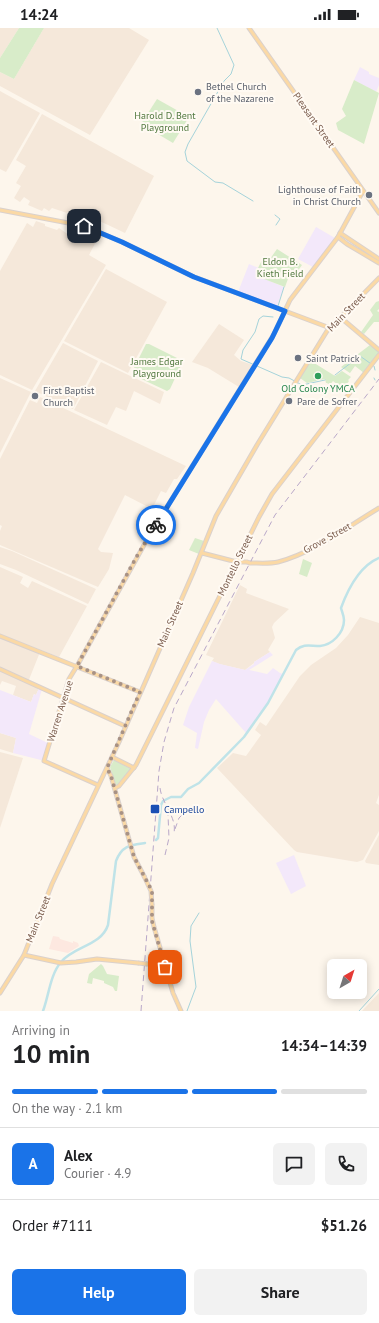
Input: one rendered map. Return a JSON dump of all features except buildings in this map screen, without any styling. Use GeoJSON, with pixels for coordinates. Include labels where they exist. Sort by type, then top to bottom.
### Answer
{"type":"FeatureCollection","features":[{"type":"Feature","properties":{"kind":"main road","name":"Pleasant Street"},"geometry":{"type":"LineString","coordinates":[[249,28],[379,213]]}},
{"type":"Feature","properties":{"kind":"main road","name":"Warren Avenue"},"geometry":{"type":"LineString","coordinates":[[98,786],[44,761],[70,679],[137,556],[274,334],[291,300],[339,235],[364,191]]}},
{"type":"Feature","properties":{"kind":"main road"},"geometry":{"type":"LineString","coordinates":[[0,210],[84,226],[122,242],[194,277],[330,328]]}},
{"type":"Feature","properties":{"kind":"main road"},"geometry":{"type":"LineString","coordinates":[[339,235],[348,239],[378,260]]}},
{"type":"Feature","properties":{"kind":"main road"},"geometry":{"type":"LineString","coordinates":[[339,235],[346,243],[378,260]]}},
{"type":"Feature","properties":{"kind":"main road"},"geometry":{"type":"LineString","coordinates":[[346,243],[348,239]]}},
{"type":"Feature","properties":{"kind":"main road","name":"Main Street"},"geometry":{"type":"LineString","coordinates":[[0,993],[24,955],[52,884],[126,726],[202,553],[216,516],[257,445],[330,328],[379,278]]}},
{"type":"Feature","properties":{"kind":"main road"},"geometry":{"type":"LineString","coordinates":[[340,317],[379,350]]}},
{"type":"Feature","properties":{"kind":"main road","name":"Montello Street"},"geometry":{"type":"LineString","coordinates":[[115,788],[119,786],[134,768],[272,494],[379,355]]}},
{"type":"Feature","properties":{"kind":"main road","name":"Grove Street"},"geometry":{"type":"LineString","coordinates":[[202,553],[237,562],[276,563],[316,546],[379,508]]}},
{"type":"Feature","properties":{"kind":"main road"},"geometry":{"type":"LineString","coordinates":[[0,636],[140,692]]}},
{"type":"Feature","properties":{"kind":"main road"},"geometry":{"type":"LineString","coordinates":[[0,669],[126,726]]}},
{"type":"Feature","properties":{"kind":"main road"},"geometry":{"type":"LineString","coordinates":[[112,757],[134,768]]}},
{"type":"Feature","properties":{"kind":"main road"},"geometry":{"type":"LineString","coordinates":[[107,768],[112,778],[136,861],[152,891],[152,921],[173,995],[181,1011]]}},
{"type":"Feature","properties":{"kind":"main road"},"geometry":{"type":"LineString","coordinates":[[105,772],[112,778]]}},
{"type":"Feature","properties":{"kind":"main road"},"geometry":{"type":"LineString","coordinates":[[24,955],[65,963],[97,959],[147,964],[164,964]]}},
{"type":"Feature","properties":{"kind":"shaded area"},"geometry":{"type":"Polygon","coordinates":[[[0,28],[19,28],[0,58],[0,28]]]}},
{"type":"Feature","properties":{"kind":"shaded area"},"geometry":{"type":"Polygon","coordinates":[[[44,28],[129,28],[149,40],[90,135],[0,86],[0,72],[14,79],[44,28]]]}},
{"type":"Feature","properties":{"kind":"shaded area"},"geometry":{"type":"Polygon","coordinates":[[[360,67],[369,72],[369,74],[379,78],[379,85],[376,92],[354,80],[360,67]]]}},
{"type":"Feature","properties":{"kind":"shaded area"},"geometry":{"type":"Polygon","coordinates":[[[0,91],[40,113],[6,172],[0,169],[0,91]]]}},
{"type":"Feature","properties":{"kind":"shaded area"},"geometry":{"type":"Polygon","coordinates":[[[42,114],[154,176],[125,233],[89,216],[87,220],[81,218],[81,215],[67,213],[52,208],[49,211],[44,208],[42,211],[28,205],[30,201],[24,197],[20,202],[14,198],[21,186],[16,183],[26,166],[16,160],[42,114]]]}},
{"type":"Feature","properties":{"kind":"shaded area"},"geometry":{"type":"Polygon","coordinates":[[[36,221],[57,230],[59,228],[76,240],[83,231],[89,234],[92,230],[100,234],[89,255],[106,265],[32,390],[0,375],[0,271],[27,223],[33,227],[36,221]]]}},
{"type":"Feature","properties":{"kind":"shaded area"},"geometry":{"type":"Polygon","coordinates":[[[316,227],[335,238],[313,267],[298,259],[316,227]]]}},
{"type":"Feature","properties":{"kind":"shaded area"},"geometry":{"type":"Polygon","coordinates":[[[249,264],[266,271],[265,279],[284,287],[277,306],[238,292],[249,264]]]}},
{"type":"Feature","properties":{"kind":"shaded area"},"geometry":{"type":"Polygon","coordinates":[[[106,269],[167,302],[128,373],[64,341],[106,269]]]}},
{"type":"Feature","properties":{"kind":"shaded area"},"geometry":{"type":"Polygon","coordinates":[[[219,324],[244,340],[234,355],[241,361],[253,365],[239,387],[208,368],[192,362],[219,324]]]}},
{"type":"Feature","properties":{"kind":"shaded area"},"geometry":{"type":"Polygon","coordinates":[[[63,343],[98,361],[73,409],[35,391],[63,343]]]}},
{"type":"Feature","properties":{"kind":"shaded area"},"geometry":{"type":"Polygon","coordinates":[[[101,362],[164,392],[160,404],[134,391],[126,411],[116,407],[107,425],[74,410],[101,362]]]}},
{"type":"Feature","properties":{"kind":"shaded area"},"geometry":{"type":"Polygon","coordinates":[[[0,378],[31,392],[0,453],[0,378]]]}},
{"type":"Feature","properties":{"kind":"shaded area"},"geometry":{"type":"Polygon","coordinates":[[[40,397],[186,466],[177,479],[174,479],[166,493],[161,491],[152,509],[125,495],[98,549],[101,552],[113,553],[109,569],[98,587],[0,545],[0,531],[2,526],[0,525],[0,459],[30,400],[37,403],[40,397]]]}},
{"type":"Feature","properties":{"kind":"shaded area"},"geometry":{"type":"Polygon","coordinates":[[[0,547],[96,589],[88,604],[0,564],[0,547]]]}},
{"type":"Feature","properties":{"kind":"shaded area"},"geometry":{"type":"Polygon","coordinates":[[[0,567],[23,577],[20,583],[28,588],[32,581],[87,606],[59,657],[0,634],[0,567]]]}},
{"type":"Feature","properties":{"kind":"shaded area"},"geometry":{"type":"Polygon","coordinates":[[[240,585],[247,589],[246,593],[289,609],[274,623],[272,627],[275,638],[268,650],[270,652],[254,662],[245,670],[219,664],[212,661],[214,658],[206,655],[240,585]]]}},
{"type":"Feature","properties":{"kind":"shaded area"},"geometry":{"type":"Polygon","coordinates":[[[360,617],[379,623],[379,795],[376,803],[379,805],[379,831],[363,860],[357,862],[297,852],[294,850],[217,768],[233,753],[246,756],[261,735],[255,730],[260,722],[266,726],[300,676],[311,665],[336,648],[348,635],[360,617]]]}},
{"type":"Feature","properties":{"kind":"shaded area"},"geometry":{"type":"Polygon","coordinates":[[[0,637],[40,652],[28,682],[39,688],[36,695],[34,694],[31,702],[13,695],[16,686],[2,681],[0,685],[0,637]]]}},
{"type":"Feature","properties":{"kind":"shaded area"},"geometry":{"type":"Polygon","coordinates":[[[270,652],[273,655],[249,670],[267,674],[273,668],[283,674],[271,698],[246,733],[216,699],[204,722],[198,749],[195,748],[197,733],[183,725],[189,707],[212,661],[245,670],[254,664],[254,662],[270,652]]]}},
{"type":"Feature","properties":{"kind":"shaded area"},"geometry":{"type":"Polygon","coordinates":[[[39,688],[42,689],[29,734],[48,743],[44,758],[41,760],[13,753],[16,738],[0,733],[0,690],[31,702],[34,694],[36,695],[39,688]]]}},
{"type":"Feature","properties":{"kind":"shaded area"},"geometry":{"type":"Polygon","coordinates":[[[0,733],[16,738],[13,753],[0,749],[0,733]]]}},
{"type":"Feature","properties":{"kind":"shaded area"},"geometry":{"type":"Polygon","coordinates":[[[0,752],[23,758],[0,828],[0,752]]]}},
{"type":"Feature","properties":{"kind":"shaded area"},"geometry":{"type":"Polygon","coordinates":[[[379,835],[379,865],[366,863],[365,861],[379,835]]]}},
{"type":"Feature","properties":{"kind":"shaded area"},"geometry":{"type":"Polygon","coordinates":[[[294,855],[306,886],[291,894],[276,863],[294,855]]]}},
{"type":"Feature","properties":{"kind":"shaded area"},"geometry":{"type":"Polygon","coordinates":[[[53,936],[73,943],[73,941],[78,943],[79,946],[68,953],[49,949],[53,936]]]}},
{"type":"Feature","properties":{"kind":"shaded area"},"geometry":{"type":"Polygon","coordinates":[[[379,993],[379,1011],[362,1011],[379,993]]]}},
{"type":"Feature","properties":{"kind":"green space"},"geometry":{"type":"Polygon","coordinates":[[[19,28],[44,28],[14,79],[0,72],[0,58],[19,28]]]}},
{"type":"Feature","properties":{"kind":"green space"},"geometry":{"type":"Polygon","coordinates":[[[354,80],[379,93],[364,144],[338,130],[336,123],[346,116],[342,109],[354,80]]]}},
{"type":"Feature","properties":{"kind":"green space","name":"Harold D. Bent Playground"},"geometry":{"type":"Polygon","coordinates":[[[157,99],[189,117],[173,143],[141,124],[157,99]]]}},
{"type":"Feature","properties":{"kind":"green space","name":"Eldon B. Kieth Field"},"geometry":{"type":"Polygon","coordinates":[[[277,249],[302,265],[292,279],[289,276],[285,287],[264,279],[266,271],[258,268],[263,258],[270,259],[277,249]]]}},
{"type":"Feature","properties":{"kind":"green space"},"geometry":{"type":"Polygon","coordinates":[[[379,301],[379,309],[377,311],[379,312],[379,322],[374,322],[364,334],[361,332],[373,315],[370,310],[376,302],[379,301]]]}},
{"type":"Feature","properties":{"kind":"green space","name":"James Edgar Playground"},"geometry":{"type":"Polygon","coordinates":[[[146,344],[149,344],[183,361],[170,389],[167,391],[133,375],[132,372],[146,344]]]}},
{"type":"Feature","properties":{"kind":"green space"},"geometry":{"type":"Polygon","coordinates":[[[370,345],[379,353],[364,373],[355,366],[350,373],[341,367],[370,345]]]}},
{"type":"Feature","properties":{"kind":"green space","name":"Old Colony YMCA"},"geometry":{"type":"Polygon","coordinates":[[[311,361],[335,376],[342,371],[351,377],[343,389],[333,381],[330,385],[326,383],[325,379],[307,383],[300,378],[311,361]]]}},
{"type":"Feature","properties":{"kind":"green space"},"geometry":{"type":"Polygon","coordinates":[[[195,538],[204,541],[199,554],[189,550],[195,538]]]}},
{"type":"Feature","properties":{"kind":"green space"},"geometry":{"type":"Polygon","coordinates":[[[303,559],[312,563],[307,577],[299,574],[303,559]]]}},
{"type":"Feature","properties":{"kind":"green space"},"geometry":{"type":"Polygon","coordinates":[[[114,760],[131,769],[117,785],[115,784],[110,767],[114,760]]]}},
{"type":"Feature","properties":{"kind":"green space"},"geometry":{"type":"Polygon","coordinates":[[[101,964],[107,974],[119,976],[117,991],[115,991],[113,987],[104,983],[104,981],[93,978],[92,984],[87,983],[89,974],[101,964]]]}},
{"type":"Feature","properties":{"kind":"waterway"},"geometry":{"type":"LineString","coordinates":[[217,28],[234,65],[231,74],[224,81],[188,144],[185,152],[187,161],[215,182],[223,183],[253,201]]}},
{"type":"Feature","properties":{"kind":"waterway"},"geometry":{"type":"LineString","coordinates":[[275,215],[280,219],[276,225]]}},
{"type":"Feature","properties":{"kind":"waterway"},"geometry":{"type":"LineString","coordinates":[[278,306],[284,287]]}},
{"type":"Feature","properties":{"kind":"waterway"},"geometry":{"type":"LineString","coordinates":[[273,317],[263,316],[259,319],[255,332],[243,350],[241,359],[282,377],[289,378],[302,385],[325,380]]}},
{"type":"Feature","properties":{"kind":"waterway"},"geometry":{"type":"LineString","coordinates":[[335,375],[360,356],[374,366],[375,370]]}},
{"type":"Feature","properties":{"kind":"waterway"},"geometry":{"type":"LineString","coordinates":[[156,840],[158,838],[161,805],[163,801],[171,797],[181,797],[188,789],[199,783],[244,737],[268,703],[296,650],[304,646],[324,645],[333,641],[340,634],[344,618],[341,608],[347,593],[360,572],[379,558]]}},
{"type":"Feature","properties":{"kind":"waterway"},"geometry":{"type":"LineString","coordinates":[[43,1011],[57,967],[66,957],[93,942],[105,932],[108,925],[116,861],[118,856],[128,847],[135,844],[145,843]]}},
{"type":"Feature","properties":{"kind":"waterway"},"geometry":{"type":"LineString","coordinates":[[187,1011],[196,987],[190,941],[191,926],[199,913]]}},
{"type":"Feature","properties":{"kind":"waterway"},"geometry":{"type":"LineString","coordinates":[[359,1011],[379,989]]}},
{"type":"Feature","properties":{"kind":"railway"},"geometry":{"type":"LineString","coordinates":[[141,1011],[159,771],[164,742],[174,708],[275,515],[379,379]]}},
{"type":"Feature","properties":{"kind":"railway"},"geometry":{"type":"LineString","coordinates":[[160,788],[163,800],[173,821],[174,833]]}},
{"type":"Feature","properties":{"kind":"railway"},"geometry":{"type":"LineString","coordinates":[[175,829],[179,818],[186,811]]}},
{"type":"Feature","properties":{"kind":"railway"},"geometry":{"type":"LineString","coordinates":[[165,855],[169,838],[168,815]]}},
{"type":"Feature","properties":{"kind":"way so far"},"geometry":{"type":"LineString","coordinates":[[156,525],[101,620],[77,666],[140,692],[107,768],[112,778],[134,857],[152,891],[152,921],[165,967]]}},
{"type":"Feature","properties":{"kind":"place","name":"Bethel Church of the Nazarene"},"geometry":{"type":"Point","coordinates":[198,92]}},
{"type":"Feature","properties":{"kind":"place","name":"Lighthouse of Faith in Christ Church"},"geometry":{"type":"Point","coordinates":[369,195]}},
{"type":"Feature","properties":{"kind":"place","name":"Saint Patrick"},"geometry":{"type":"Point","coordinates":[298,358]}},
{"type":"Feature","properties":{"kind":"place","name":"Old Colony YMCA"},"geometry":{"type":"Point","coordinates":[318,376]}},
{"type":"Feature","properties":{"kind":"place","name":"First Baptist Church"},"geometry":{"type":"Point","coordinates":[35,396]}},
{"type":"Feature","properties":{"kind":"place","name":"Pare de Sofrer"},"geometry":{"type":"Point","coordinates":[289,401]}},
{"type":"Feature","properties":{"kind":"place","name":"Campello"},"geometry":{"type":"Point","coordinates":[155,809]}},
{"type":"Feature","properties":{"kind":"route"},"geometry":{"type":"LineString","coordinates":[[84,226],[122,242],[194,277],[285,311],[272,338],[156,525]]}}]}
